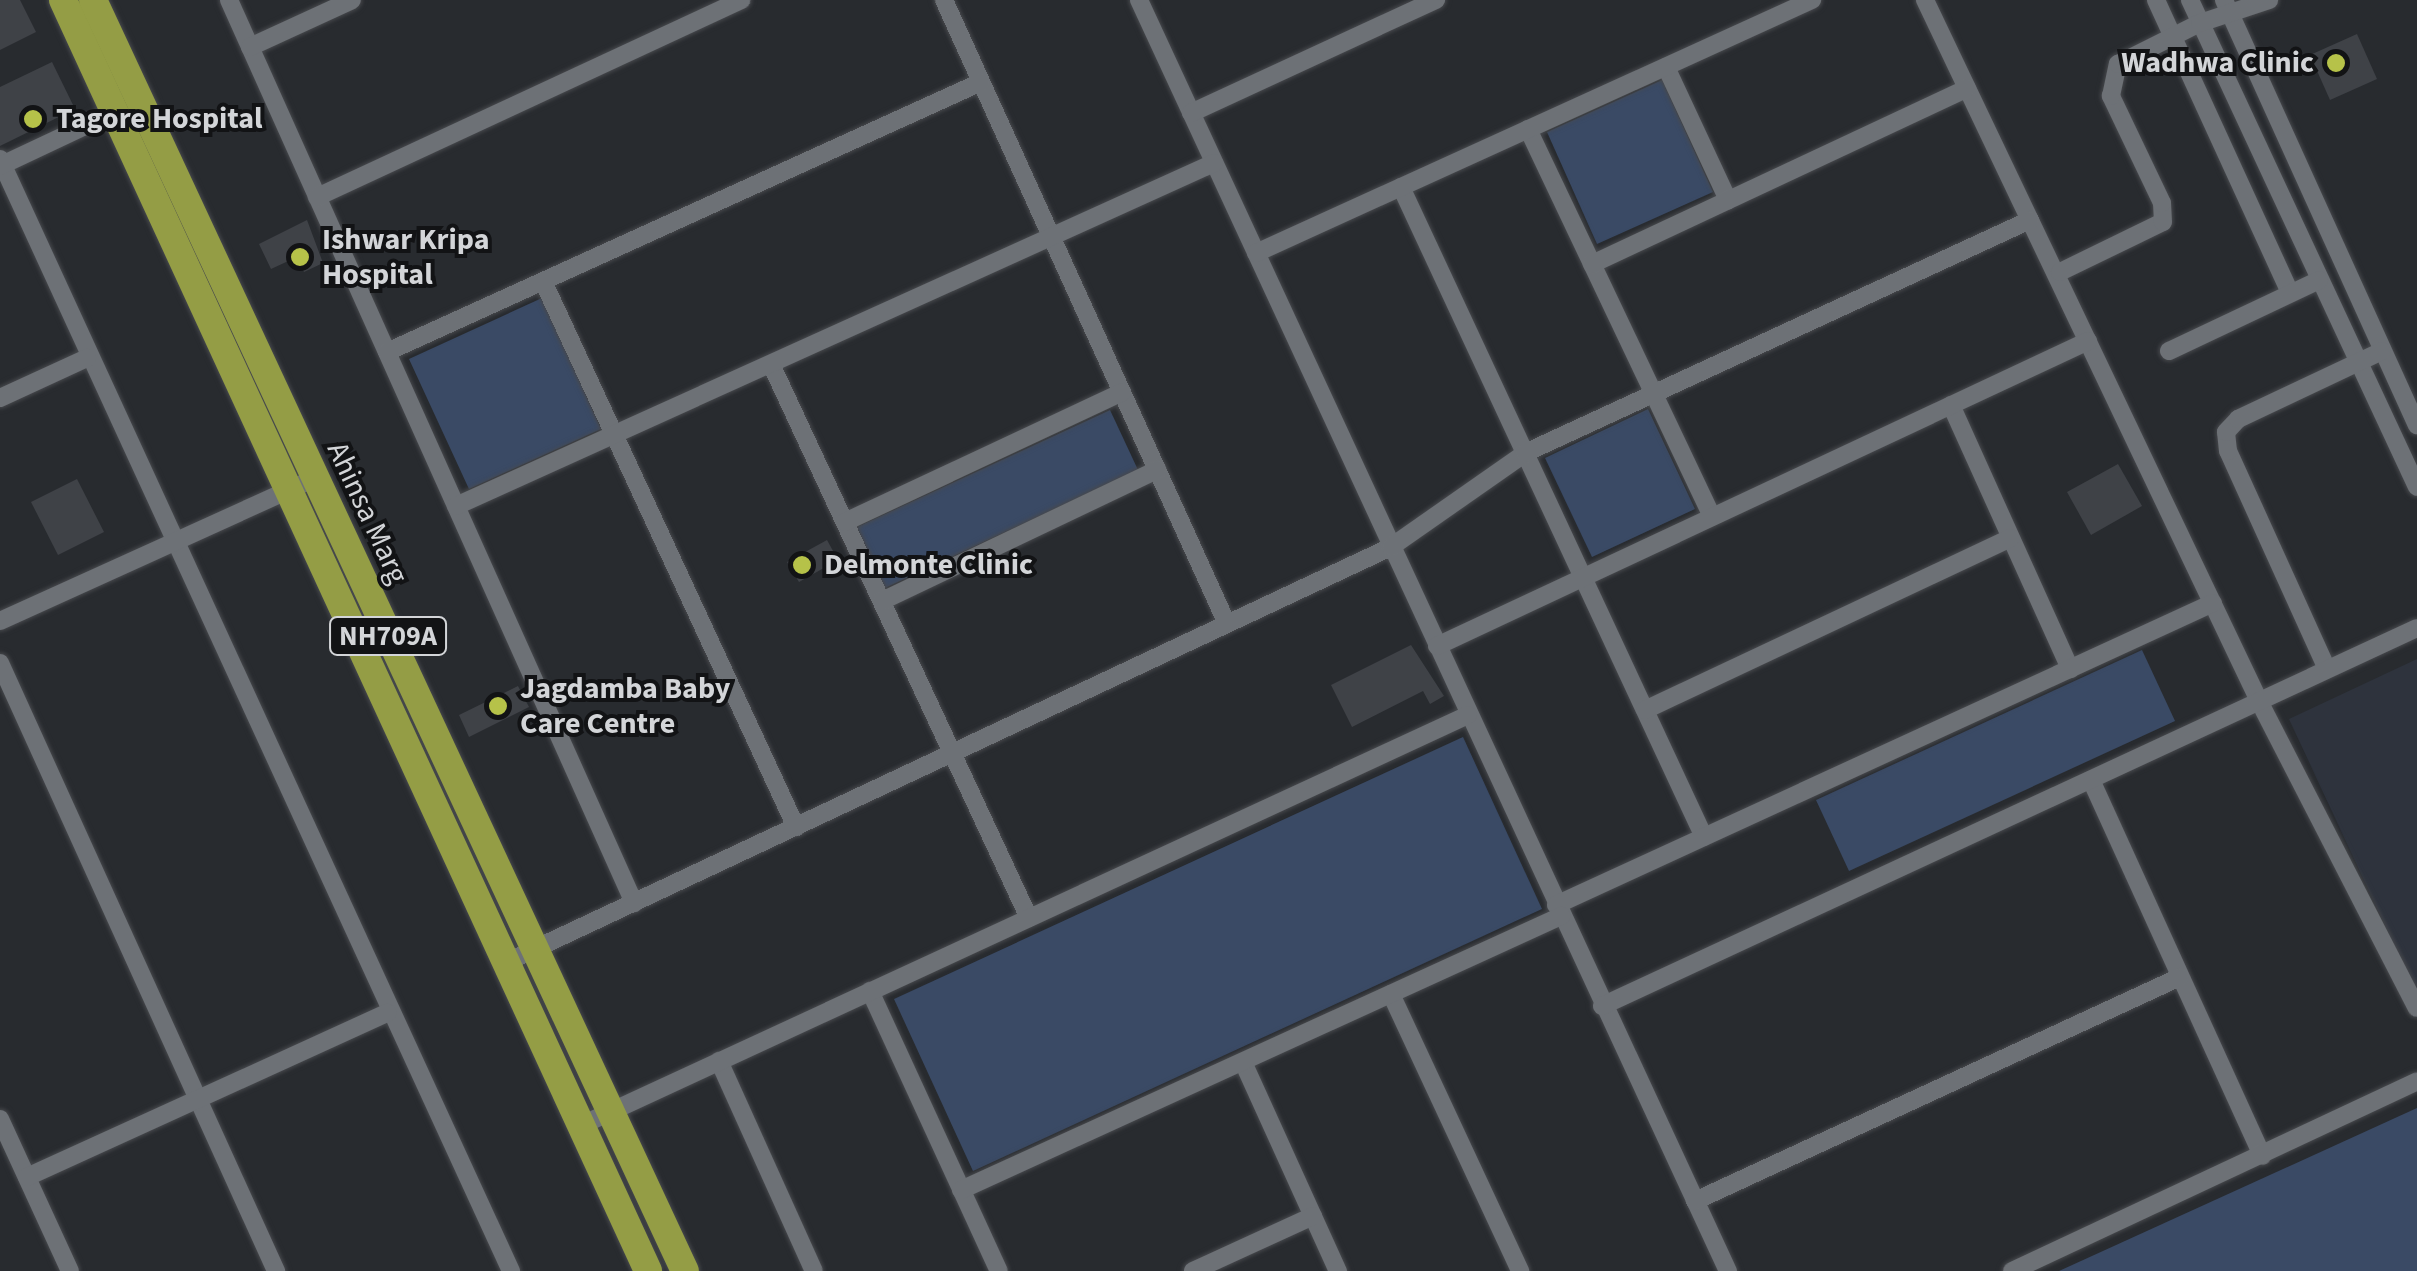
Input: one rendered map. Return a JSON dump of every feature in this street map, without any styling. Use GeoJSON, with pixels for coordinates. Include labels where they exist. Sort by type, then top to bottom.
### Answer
{"type":"FeatureCollection","features":[{"type":"Feature","properties":{"kind":"highway","name":"Ahinsa Marg"},"geometry":{"type":"LineString","coordinates":[[64,0],[115,112],[534,949],[685,1271]]}},
{"type":"Feature","properties":{"kind":"highway","name":"Ahinsa Marg"},"geometry":{"type":"LineString","coordinates":[[92,0],[507,962],[648,1271]]}},
{"type":"Feature","properties":{"kind":"street"},"geometry":{"type":"LineString","coordinates":[[229,0],[634,902]]}},
{"type":"Feature","properties":{"kind":"street"},"geometry":{"type":"LineString","coordinates":[[250,47],[352,0]]}},
{"type":"Feature","properties":{"kind":"street"},"geometry":{"type":"LineString","coordinates":[[317,197],[741,0]]}},
{"type":"Feature","properties":{"kind":"street"},"geometry":{"type":"LineString","coordinates":[[944,0],[1227,624]]}},
{"type":"Feature","properties":{"kind":"street"},"geometry":{"type":"LineString","coordinates":[[1139,0],[1728,1271]]}},
{"type":"Feature","properties":{"kind":"street"},"geometry":{"type":"LineString","coordinates":[[1192,114],[1436,0]]}},
{"type":"Feature","properties":{"kind":"street"},"geometry":{"type":"LineString","coordinates":[[1256,253],[1812,0]]}},
{"type":"Feature","properties":{"kind":"street"},"geometry":{"type":"LineString","coordinates":[[1925,0],[2030,220],[2060,272],[2088,341],[2260,701],[2417,1008]]}},
{"type":"Feature","properties":{"kind":"street"},"geometry":{"type":"LineString","coordinates":[[2156,0],[2290,293]]}},
{"type":"Feature","properties":{"kind":"street"},"geometry":{"type":"LineString","coordinates":[[2190,0],[2417,487]]}},
{"type":"Feature","properties":{"kind":"street"},"geometry":{"type":"LineString","coordinates":[[2060,272],[2163,222],[2162,204],[2111,96],[2110,77],[2118,64],[2227,8],[2269,0]]}},
{"type":"Feature","properties":{"kind":"street"},"geometry":{"type":"LineString","coordinates":[[2227,8],[2417,425]]}},
{"type":"Feature","properties":{"kind":"street"},"geometry":{"type":"LineString","coordinates":[[1666,66],[1728,200]]}},
{"type":"Feature","properties":{"kind":"street"},"geometry":{"type":"LineString","coordinates":[[387,352],[981,82]]}},
{"type":"Feature","properties":{"kind":"street"},"geometry":{"type":"LineString","coordinates":[[1592,264],[1967,88]]}},
{"type":"Feature","properties":{"kind":"street"},"geometry":{"type":"LineString","coordinates":[[115,112],[1,163],[86,358],[387,1013],[511,1271]]}},
{"type":"Feature","properties":{"kind":"street"},"geometry":{"type":"LineString","coordinates":[[1528,130],[1712,517]]}},
{"type":"Feature","properties":{"kind":"street"},"geometry":{"type":"LineString","coordinates":[[456,506],[1214,163]]}},
{"type":"Feature","properties":{"kind":"street"},"geometry":{"type":"LineString","coordinates":[[1401,187],[1704,837]]}},
{"type":"Feature","properties":{"kind":"street"},"geometry":{"type":"LineString","coordinates":[[507,962],[1391,547],[1525,453],[2030,220]]}},
{"type":"Feature","properties":{"kind":"street"},"geometry":{"type":"LineString","coordinates":[[2169,351],[2319,280]]}},
{"type":"Feature","properties":{"kind":"street"},"geometry":{"type":"LineString","coordinates":[[543,281],[796,827]]}},
{"type":"Feature","properties":{"kind":"street"},"geometry":{"type":"LineString","coordinates":[[1436,646],[2088,341]]}},
{"type":"Feature","properties":{"kind":"street"},"geometry":{"type":"LineString","coordinates":[[2327,669],[2228,452],[2226,432],[2238,419],[2382,351]]}},
{"type":"Feature","properties":{"kind":"street"},"geometry":{"type":"LineString","coordinates":[[0,398],[86,358]]}},
{"type":"Feature","properties":{"kind":"street"},"geometry":{"type":"LineString","coordinates":[[771,364],[1028,918]]}},
{"type":"Feature","properties":{"kind":"street"},"geometry":{"type":"LineString","coordinates":[[845,522],[1122,392]]}},
{"type":"Feature","properties":{"kind":"street"},"geometry":{"type":"LineString","coordinates":[[1951,405],[2070,669]]}},
{"type":"Feature","properties":{"kind":"street"},"geometry":{"type":"LineString","coordinates":[[882,601],[1157,470]]}},
{"type":"Feature","properties":{"kind":"street"},"geometry":{"type":"LineString","coordinates":[[0,621],[303,484]]}},
{"type":"Feature","properties":{"kind":"street"},"geometry":{"type":"LineString","coordinates":[[1645,710],[2010,538]]}},
{"type":"Feature","properties":{"kind":"street"},"geometry":{"type":"LineString","coordinates":[[961,1190],[1391,994],[1704,837],[2213,604]]}},
{"type":"Feature","properties":{"kind":"street"},"geometry":{"type":"LineString","coordinates":[[1602,1006],[2417,628]]}},
{"type":"Feature","properties":{"kind":"street"},"geometry":{"type":"LineString","coordinates":[[0,663],[276,1271]]}},
{"type":"Feature","properties":{"kind":"street"},"geometry":{"type":"LineString","coordinates":[[582,1124],[1468,714]]}},
{"type":"Feature","properties":{"kind":"street"},"geometry":{"type":"LineString","coordinates":[[2091,780],[2262,1156]]}},
{"type":"Feature","properties":{"kind":"street"},"geometry":{"type":"LineString","coordinates":[[1695,1201],[2180,976]]}},
{"type":"Feature","properties":{"kind":"street"},"geometry":{"type":"LineString","coordinates":[[870,991],[998,1271]]}},
{"type":"Feature","properties":{"kind":"street"},"geometry":{"type":"LineString","coordinates":[[1391,994],[1520,1271]]}},
{"type":"Feature","properties":{"kind":"street"},"geometry":{"type":"LineString","coordinates":[[27,1177],[387,1013]]}},
{"type":"Feature","properties":{"kind":"street"},"geometry":{"type":"LineString","coordinates":[[720,1061],[814,1271]]}},
{"type":"Feature","properties":{"kind":"street"},"geometry":{"type":"LineString","coordinates":[[1243,1062],[1338,1271]]}},
{"type":"Feature","properties":{"kind":"street"},"geometry":{"type":"LineString","coordinates":[[2012,1271],[2417,1081]]}},
{"type":"Feature","properties":{"kind":"street"},"geometry":{"type":"LineString","coordinates":[[0,1119],[8,1158],[27,1177],[70,1271]]}},
{"type":"Feature","properties":{"kind":"street"},"geometry":{"type":"LineString","coordinates":[[1193,1271],[1313,1216]]}},
{"type":"Feature","properties":{"kind":"shaded area"},"geometry":{"type":"Polygon","coordinates":[[[1662,80],[1713,192],[1597,244],[1547,132],[1662,80]]]}},
{"type":"Feature","properties":{"kind":"shaded area"},"geometry":{"type":"Polygon","coordinates":[[[542,298],[601,429],[469,489],[409,359],[542,298]]]}},
{"type":"Feature","properties":{"kind":"shaded area"},"geometry":{"type":"Polygon","coordinates":[[[1648,409],[1695,509],[1592,557],[1545,458],[1648,409]]]}},
{"type":"Feature","properties":{"kind":"shaded area"},"geometry":{"type":"Polygon","coordinates":[[[1110,410],[1138,470],[885,588],[857,527],[1110,410]]]}},
{"type":"Feature","properties":{"kind":"shaded area"},"geometry":{"type":"Polygon","coordinates":[[[2142,650],[2175,721],[1849,871],[1816,800],[2142,650]]]}},
{"type":"Feature","properties":{"kind":"shaded area"},"geometry":{"type":"Polygon","coordinates":[[[2417,659],[2417,994],[2289,719],[2417,659]]]}},
{"type":"Feature","properties":{"kind":"shaded area"},"geometry":{"type":"Polygon","coordinates":[[[1463,737],[1542,909],[973,1171],[894,999],[1463,737]]]}},
{"type":"Feature","properties":{"kind":"shaded area"},"geometry":{"type":"Polygon","coordinates":[[[2417,1108],[2417,1271],[2059,1271],[2417,1108]]]}},
{"type":"Feature","properties":{"kind":"building"},"geometry":{"type":"Polygon","coordinates":[[[0,0],[20,0],[36,32],[0,50],[0,0]]]}},
{"type":"Feature","properties":{"kind":"building"},"geometry":{"type":"Polygon","coordinates":[[[2357,34],[2377,79],[2330,100],[2310,55],[2357,34]]]}},
{"type":"Feature","properties":{"kind":"building"},"geometry":{"type":"Polygon","coordinates":[[[52,62],[75,109],[0,146],[0,87],[52,62]]]}},
{"type":"Feature","properties":{"kind":"building"},"geometry":{"type":"Polygon","coordinates":[[[307,220],[323,263],[304,272],[297,257],[271,269],[259,244],[307,220]]]}},
{"type":"Feature","properties":{"kind":"building"},"geometry":{"type":"Polygon","coordinates":[[[2118,464],[2142,506],[2091,535],[2067,492],[2118,464]]]}},
{"type":"Feature","properties":{"kind":"building"},"geometry":{"type":"Polygon","coordinates":[[[77,479],[104,532],[58,555],[31,502],[77,479]]]}},
{"type":"Feature","properties":{"kind":"building"},"geometry":{"type":"Polygon","coordinates":[[[827,540],[838,560],[799,582],[787,562],[827,540]]]}},
{"type":"Feature","properties":{"kind":"building"},"geometry":{"type":"Polygon","coordinates":[[[1411,645],[1444,696],[1430,704],[1423,691],[1352,727],[1331,685],[1411,645]]]}},
{"type":"Feature","properties":{"kind":"building"},"geometry":{"type":"Polygon","coordinates":[[[518,686],[529,707],[469,737],[459,715],[518,686]]]}},
{"type":"Feature","properties":{"kind":"place","name":"Wadhwa Clinic"},"geometry":{"type":"Point","coordinates":[2336,63]}},
{"type":"Feature","properties":{"kind":"place","name":"Tagore Hospital"},"geometry":{"type":"Point","coordinates":[33,119]}},
{"type":"Feature","properties":{"kind":"place","name":"Ishwar Kripa Hospital"},"geometry":{"type":"Point","coordinates":[300,257]}},
{"type":"Feature","properties":{"kind":"place","name":"Delmonte Clinic"},"geometry":{"type":"Point","coordinates":[802,565]}},
{"type":"Feature","properties":{"kind":"place","name":"Jagdamba Baby Care Centre"},"geometry":{"type":"Point","coordinates":[498,706]}}]}
